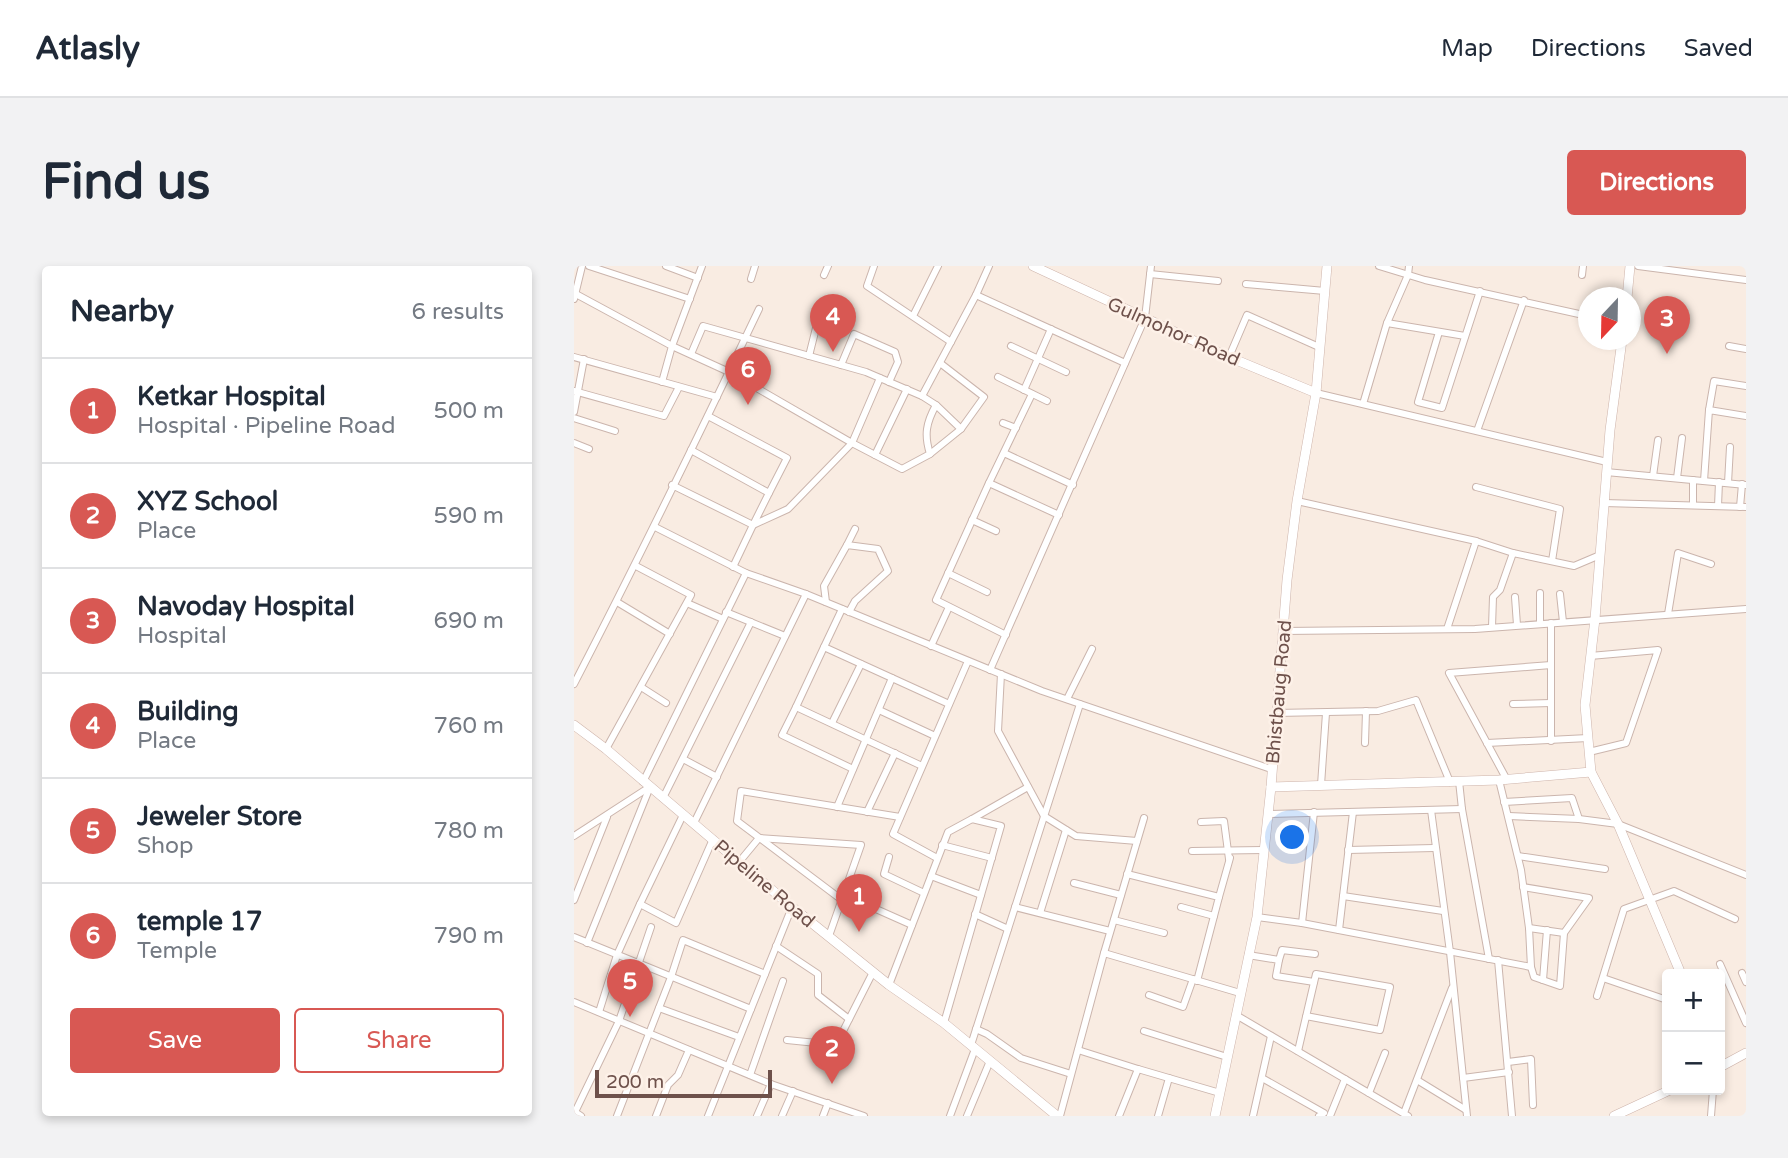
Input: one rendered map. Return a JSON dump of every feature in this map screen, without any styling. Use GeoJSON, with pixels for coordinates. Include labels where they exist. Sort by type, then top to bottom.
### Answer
{"type":"FeatureCollection","features":[{"type":"Feature","properties":{"kind":"street"},"geometry":{"type":"LineString","coordinates":[[582,266],[575,295],[672,346],[729,372],[902,469],[930,454],[961,429],[984,397],[940,363]]}},
{"type":"Feature","properties":{"kind":"street"},"geometry":{"type":"LineString","coordinates":[[589,266],[690,299]]}},
{"type":"Feature","properties":{"kind":"street"},"geometry":{"type":"LineString","coordinates":[[667,266],[698,278]]}},
{"type":"Feature","properties":{"kind":"street"},"geometry":{"type":"LineString","coordinates":[[662,382],[672,346],[702,266]]}},
{"type":"Feature","properties":{"kind":"street"},"geometry":{"type":"LineString","coordinates":[[751,279],[755,266]]}},
{"type":"Feature","properties":{"kind":"street"},"geometry":{"type":"LineString","coordinates":[[824,275],[828,266]]}},
{"type":"Feature","properties":{"kind":"street"},"geometry":{"type":"LineString","coordinates":[[874,266],[867,286],[951,342]]}},
{"type":"Feature","properties":{"kind":"street"},"geometry":{"type":"LineString","coordinates":[[913,316],[938,266]]}},
{"type":"Feature","properties":{"kind":"street"},"geometry":{"type":"LineString","coordinates":[[922,396],[989,266]]}},
{"type":"Feature","properties":{"kind":"street","name":"Gulmohor Road"},"geometry":{"type":"LineString","coordinates":[[1033,266],[1229,357],[1316,393]]}},
{"type":"Feature","properties":{"kind":"street"},"geometry":{"type":"LineString","coordinates":[[990,670],[1145,318],[1150,266]]}},
{"type":"Feature","properties":{"kind":"street","name":"Bhistbaug Road"},"geometry":{"type":"LineString","coordinates":[[1215,1116],[1256,917],[1271,787],[1283,631],[1297,502],[1316,393],[1327,266]]}},
{"type":"Feature","properties":{"kind":"street"},"geometry":{"type":"LineString","coordinates":[[1379,266],[1578,314]]}},
{"type":"Feature","properties":{"kind":"street"},"geometry":{"type":"LineString","coordinates":[[1363,404],[1387,323],[1408,275],[1409,266]]}},
{"type":"Feature","properties":{"kind":"street"},"geometry":{"type":"LineString","coordinates":[[1582,275],[1583,266]]}},
{"type":"Feature","properties":{"kind":"street"},"geometry":{"type":"LineString","coordinates":[[1628,287],[1630,266]]}},
{"type":"Feature","properties":{"kind":"street"},"geometry":{"type":"LineString","coordinates":[[1638,266],[1701,270],[1746,280]]}},
{"type":"Feature","properties":{"kind":"street"},"geometry":{"type":"LineString","coordinates":[[1150,274],[1218,281]]}},
{"type":"Feature","properties":{"kind":"street"},"geometry":{"type":"LineString","coordinates":[[1246,284],[1325,291]]}},
{"type":"Feature","properties":{"kind":"street"},"geometry":{"type":"LineString","coordinates":[[1439,332],[1418,402],[1442,408],[1480,292]]}},
{"type":"Feature","properties":{"kind":"street"},"geometry":{"type":"LineString","coordinates":[[976,295],[1125,363]]}},
{"type":"Feature","properties":{"kind":"street"},"geometry":{"type":"LineString","coordinates":[[1477,431],[1524,300]]}},
{"type":"Feature","properties":{"kind":"street"},"geometry":{"type":"LineString","coordinates":[[574,684],[636,566],[672,485],[759,309]]}},
{"type":"Feature","properties":{"kind":"street"},"geometry":{"type":"LineString","coordinates":[[1229,357],[1247,315],[1319,347]]}},
{"type":"Feature","properties":{"kind":"street"},"geometry":{"type":"LineString","coordinates":[[809,356],[818,320]]}},
{"type":"Feature","properties":{"kind":"street"},"geometry":{"type":"LineString","coordinates":[[1387,323],[1465,336]]}},
{"type":"Feature","properties":{"kind":"street"},"geometry":{"type":"LineString","coordinates":[[691,354],[704,326],[880,378],[922,396],[936,405],[961,429]]}},
{"type":"Feature","properties":{"kind":"street"},"geometry":{"type":"LineString","coordinates":[[1024,390],[1051,329]]}},
{"type":"Feature","properties":{"kind":"street"},"geometry":{"type":"LineString","coordinates":[[841,365],[854,334],[895,352],[898,362],[889,382]]}},
{"type":"Feature","properties":{"kind":"street"},"geometry":{"type":"LineString","coordinates":[[1011,346],[1066,372]]}},
{"type":"Feature","properties":{"kind":"street"},"geometry":{"type":"LineString","coordinates":[[1729,346],[1746,349]]}},
{"type":"Feature","properties":{"kind":"street"},"geometry":{"type":"LineString","coordinates":[[1621,350],[1606,467],[1595,619],[1585,705],[1589,752],[1591,772],[1618,824],[1679,969]]}},
{"type":"Feature","properties":{"kind":"street"},"geometry":{"type":"LineString","coordinates":[[574,357],[717,397]]}},
{"type":"Feature","properties":{"kind":"street"},"geometry":{"type":"LineString","coordinates":[[574,412],[584,359]]}},
{"type":"Feature","properties":{"kind":"street"},"geometry":{"type":"LineString","coordinates":[[998,377],[1047,401]]}},
{"type":"Feature","properties":{"kind":"street"},"geometry":{"type":"LineString","coordinates":[[753,525],[788,509],[852,443],[880,378]]}},
{"type":"Feature","properties":{"kind":"street"},"geometry":{"type":"LineString","coordinates":[[1704,481],[1714,381],[1746,386]]}},
{"type":"Feature","properties":{"kind":"street"},"geometry":{"type":"LineString","coordinates":[[576,392],[664,416],[679,387]]}},
{"type":"Feature","properties":{"kind":"street"},"geometry":{"type":"LineString","coordinates":[[875,455],[907,389]]}},
{"type":"Feature","properties":{"kind":"street"},"geometry":{"type":"LineString","coordinates":[[1316,393],[1477,431],[1606,467],[1653,476],[1744,484],[1743,507],[1604,503]]}},
{"type":"Feature","properties":{"kind":"street"},"geometry":{"type":"LineString","coordinates":[[1006,635],[936,600],[1032,394]]}},
{"type":"Feature","properties":{"kind":"street"},"geometry":{"type":"LineString","coordinates":[[930,454],[926,442],[926,425],[936,405]]}},
{"type":"Feature","properties":{"kind":"street"},"geometry":{"type":"LineString","coordinates":[[1709,410],[1746,415]]}},
{"type":"Feature","properties":{"kind":"street"},"geometry":{"type":"LineString","coordinates":[[708,416],[787,458],[733,567]]}},
{"type":"Feature","properties":{"kind":"street"},"geometry":{"type":"LineString","coordinates":[[574,418],[615,430]]}},
{"type":"Feature","properties":{"kind":"street"},"geometry":{"type":"LineString","coordinates":[[1003,423],[1016,428]]}},
{"type":"Feature","properties":{"kind":"street"},"geometry":{"type":"LineString","coordinates":[[1677,478],[1682,438]]}},
{"type":"Feature","properties":{"kind":"street"},"geometry":{"type":"LineString","coordinates":[[1653,476],[1658,440]]}},
{"type":"Feature","properties":{"kind":"street"},"geometry":{"type":"LineString","coordinates":[[574,443],[589,449]]}},
{"type":"Feature","properties":{"kind":"street"},"geometry":{"type":"LineString","coordinates":[[1728,483],[1730,447]]}},
{"type":"Feature","properties":{"kind":"street"},"geometry":{"type":"LineString","coordinates":[[691,450],[769,493]]}},
{"type":"Feature","properties":{"kind":"street"},"geometry":{"type":"LineString","coordinates":[[1004,453],[1073,485]]}},
{"type":"Feature","properties":{"kind":"street"},"geometry":{"type":"LineString","coordinates":[[1693,480],[1693,505]]}},
{"type":"Feature","properties":{"kind":"street"},"geometry":{"type":"LineString","coordinates":[[1718,506],[1719,482]]}},
{"type":"Feature","properties":{"kind":"street"},"geometry":{"type":"LineString","coordinates":[[989,483],[1059,515]]}},
{"type":"Feature","properties":{"kind":"street"},"geometry":{"type":"LineString","coordinates":[[672,485],[753,525]]}},
{"type":"Feature","properties":{"kind":"street"},"geometry":{"type":"LineString","coordinates":[[1476,487],[1560,509],[1552,561]]}},
{"type":"Feature","properties":{"kind":"street"},"geometry":{"type":"LineString","coordinates":[[1297,502],[1476,541],[1513,553],[1574,566],[1600,555]]}},
{"type":"Feature","properties":{"kind":"street"},"geometry":{"type":"LineString","coordinates":[[972,520],[996,531]]}},
{"type":"Feature","properties":{"kind":"street"},"geometry":{"type":"LineString","coordinates":[[655,527],[746,573],[806,594],[990,670],[1080,704],[1271,769]]}},
{"type":"Feature","properties":{"kind":"street"},"geometry":{"type":"LineString","coordinates":[[826,602],[824,586],[855,529]]}},
{"type":"Feature","properties":{"kind":"street"},"geometry":{"type":"LineString","coordinates":[[1447,629],[1476,541]]}},
{"type":"Feature","properties":{"kind":"street"},"geometry":{"type":"LineString","coordinates":[[847,545],[878,549],[888,571],[845,610],[824,647],[782,735],[853,769]]}},
{"type":"Feature","properties":{"kind":"street"},"geometry":{"type":"LineString","coordinates":[[1492,627],[1493,597],[1500,590],[1513,553]]}},
{"type":"Feature","properties":{"kind":"street"},"geometry":{"type":"LineString","coordinates":[[1668,614],[1678,553],[1711,564]]}},
{"type":"Feature","properties":{"kind":"street"},"geometry":{"type":"LineString","coordinates":[[606,749],[691,595],[636,566]]}},
{"type":"Feature","properties":{"kind":"street"},"geometry":{"type":"LineString","coordinates":[[587,943],[646,784],[746,573]]}},
{"type":"Feature","properties":{"kind":"street"},"geometry":{"type":"LineString","coordinates":[[948,573],[987,592]]}},
{"type":"Feature","properties":{"kind":"street"},"geometry":{"type":"LineString","coordinates":[[1539,593],[1540,624]]}},
{"type":"Feature","properties":{"kind":"street"},"geometry":{"type":"LineString","coordinates":[[694,823],[806,594]]}},
{"type":"Feature","properties":{"kind":"street"},"geometry":{"type":"LineString","coordinates":[[1560,594],[1563,622]]}},
{"type":"Feature","properties":{"kind":"street"},"geometry":{"type":"LineString","coordinates":[[1515,597],[1517,625]]}},
{"type":"Feature","properties":{"kind":"street"},"geometry":{"type":"LineString","coordinates":[[617,602],[670,634]]}},
{"type":"Feature","properties":{"kind":"street"},"geometry":{"type":"LineString","coordinates":[[687,603],[751,622],[786,636]]}},
{"type":"Feature","properties":{"kind":"street"},"geometry":{"type":"LineString","coordinates":[[931,646],[949,607]]}},
{"type":"Feature","properties":{"kind":"street"},"geometry":{"type":"LineString","coordinates":[[1283,631],[1492,627],[1746,609]]}},
{"type":"Feature","properties":{"kind":"street"},"geometry":{"type":"LineString","coordinates":[[663,798],[751,622]]}},
{"type":"Feature","properties":{"kind":"street"},"geometry":{"type":"LineString","coordinates":[[1551,623],[1551,741]]}},
{"type":"Feature","properties":{"kind":"street"},"geometry":{"type":"LineString","coordinates":[[824,647],[949,704]]}},
{"type":"Feature","properties":{"kind":"street"},"geometry":{"type":"LineString","coordinates":[[1067,699],[1092,649]]}},
{"type":"Feature","properties":{"kind":"street"},"geometry":{"type":"LineString","coordinates":[[1589,752],[1626,743],[1658,650],[1590,656]]}},
{"type":"Feature","properties":{"kind":"street"},"geometry":{"type":"LineString","coordinates":[[937,858],[892,834],[968,661]]}},
{"type":"Feature","properties":{"kind":"street"},"geometry":{"type":"LineString","coordinates":[[832,723],[861,664]]}},
{"type":"Feature","properties":{"kind":"street"},"geometry":{"type":"LineString","coordinates":[[1523,887],[1589,898],[1564,933],[1560,986],[1534,977],[1523,887],[1504,802],[1503,780],[1487,743],[1449,673],[1551,664]]}},
{"type":"Feature","properties":{"kind":"street"},"geometry":{"type":"LineString","coordinates":[[1001,674],[998,731],[1044,816],[1076,836],[1137,841]]}},
{"type":"Feature","properties":{"kind":"street"},"geometry":{"type":"LineString","coordinates":[[837,807],[892,678]]}},
{"type":"Feature","properties":{"kind":"street"},"geometry":{"type":"LineString","coordinates":[[641,687],[666,703]]}},
{"type":"Feature","properties":{"kind":"street"},"geometry":{"type":"LineString","coordinates":[[1276,713],[1378,711],[1416,700],[1455,782],[1489,959]]}},
{"type":"Feature","properties":{"kind":"street"},"geometry":{"type":"LineString","coordinates":[[1513,704],[1551,703]]}},
{"type":"Feature","properties":{"kind":"street"},"geometry":{"type":"LineString","coordinates":[[950,1116],[1080,704]]}},
{"type":"Feature","properties":{"kind":"street"},"geometry":{"type":"LineString","coordinates":[[796,707],[922,766]]}},
{"type":"Feature","properties":{"kind":"street"},"geometry":{"type":"LineString","coordinates":[[879,709],[935,736]]}},
{"type":"Feature","properties":{"kind":"street"},"geometry":{"type":"LineString","coordinates":[[1365,743],[1366,711]]}},
{"type":"Feature","properties":{"kind":"street"},"geometry":{"type":"LineString","coordinates":[[1321,785],[1326,713]]}},
{"type":"Feature","properties":{"kind":"street","name":"Pipeline Road"},"geometry":{"type":"LineString","coordinates":[[574,726],[606,749],[873,972],[944,1023],[1058,1116]]}},
{"type":"Feature","properties":{"kind":"street"},"geometry":{"type":"LineString","coordinates":[[1487,743],[1588,738]]}},
{"type":"Feature","properties":{"kind":"street"},"geometry":{"type":"LineString","coordinates":[[867,812],[895,753]]}},
{"type":"Feature","properties":{"kind":"street"},"geometry":{"type":"LineString","coordinates":[[683,759],[717,777]]}},
{"type":"Feature","properties":{"kind":"street"},"geometry":{"type":"LineString","coordinates":[[1271,787],[1503,780],[1591,772]]}},
{"type":"Feature","properties":{"kind":"street"},"geometry":{"type":"LineString","coordinates":[[574,836],[607,816],[646,784]]}},
{"type":"Feature","properties":{"kind":"street"},"geometry":{"type":"LineString","coordinates":[[890,985],[947,832],[1028,787]]}},
{"type":"Feature","properties":{"kind":"street"},"geometry":{"type":"LineString","coordinates":[[842,900],[737,821],[741,791],[900,817]]}},
{"type":"Feature","properties":{"kind":"street"},"geometry":{"type":"LineString","coordinates":[[1504,802],[1572,798],[1579,819]]}},
{"type":"Feature","properties":{"kind":"street"},"geometry":{"type":"LineString","coordinates":[[1268,814],[1462,809]]}},
{"type":"Feature","properties":{"kind":"street"},"geometry":{"type":"LineString","coordinates":[[1431,810],[1450,952],[1466,1113]]}},
{"type":"Feature","properties":{"kind":"street"},"geometry":{"type":"LineString","coordinates":[[1302,923],[1314,812]]}},
{"type":"Feature","properties":{"kind":"street"},"geometry":{"type":"LineString","coordinates":[[1339,930],[1353,812]]}},
{"type":"Feature","properties":{"kind":"street"},"geometry":{"type":"LineString","coordinates":[[599,1012],[617,955],[683,815]]}},
{"type":"Feature","properties":{"kind":"street"},"geometry":{"type":"LineString","coordinates":[[574,900],[607,816]]}},
{"type":"Feature","properties":{"kind":"street"},"geometry":{"type":"LineString","coordinates":[[1508,816],[1579,819],[1618,824],[1746,875]]}},
{"type":"Feature","properties":{"kind":"street"},"geometry":{"type":"LineString","coordinates":[[1058,1116],[1144,818]]}},
{"type":"Feature","properties":{"kind":"street"},"geometry":{"type":"LineString","coordinates":[[944,1023],[1001,826],[972,819]]}},
{"type":"Feature","properties":{"kind":"street"},"geometry":{"type":"LineString","coordinates":[[1149,995],[1183,1007],[1195,980],[1230,850],[1224,821],[1201,822]]}},
{"type":"Feature","properties":{"kind":"street"},"geometry":{"type":"LineString","coordinates":[[1040,913],[1066,830]]}},
{"type":"Feature","properties":{"kind":"street"},"geometry":{"type":"LineString","coordinates":[[740,861],[759,838]]}},
{"type":"Feature","properties":{"kind":"street"},"geometry":{"type":"LineString","coordinates":[[759,838],[861,845],[829,936]]}},
{"type":"Feature","properties":{"kind":"street"},"geometry":{"type":"LineString","coordinates":[[640,904],[676,923],[713,839]]}},
{"type":"Feature","properties":{"kind":"street"},"geometry":{"type":"LineString","coordinates":[[942,845],[992,858]]}},
{"type":"Feature","properties":{"kind":"street"},"geometry":{"type":"LineString","coordinates":[[1348,850],[1434,848]]}},
{"type":"Feature","properties":{"kind":"street"},"geometry":{"type":"LineString","coordinates":[[1192,851],[1263,850]]}},
{"type":"Feature","properties":{"kind":"street"},"geometry":{"type":"LineString","coordinates":[[1518,856],[1605,869]]}},
{"type":"Feature","properties":{"kind":"street"},"geometry":{"type":"LineString","coordinates":[[889,857],[884,874],[924,893]]}},
{"type":"Feature","properties":{"kind":"street"},"geometry":{"type":"LineString","coordinates":[[1127,874],[1219,897]]}},
{"type":"Feature","properties":{"kind":"street"},"geometry":{"type":"LineString","coordinates":[[931,876],[981,895]]}},
{"type":"Feature","properties":{"kind":"street"},"geometry":{"type":"LineString","coordinates":[[1074,883],[1121,895]]}},
{"type":"Feature","properties":{"kind":"street"},"geometry":{"type":"LineString","coordinates":[[1597,996],[1623,909],[1674,891],[1735,919]]}},
{"type":"Feature","properties":{"kind":"street"},"geometry":{"type":"LineString","coordinates":[[1343,895],[1443,911]]}},
{"type":"Feature","properties":{"kind":"street"},"geometry":{"type":"LineString","coordinates":[[708,1116],[792,906]]}},
{"type":"Feature","properties":{"kind":"street"},"geometry":{"type":"LineString","coordinates":[[1015,907],[1110,931]]}},
{"type":"Feature","properties":{"kind":"street"},"geometry":{"type":"LineString","coordinates":[[1181,907],[1214,916]]}},
{"type":"Feature","properties":{"kind":"street"},"geometry":{"type":"LineString","coordinates":[[876,909],[912,925]]}},
{"type":"Feature","properties":{"kind":"street"},"geometry":{"type":"LineString","coordinates":[[975,914],[1008,929]]}},
{"type":"Feature","properties":{"kind":"street"},"geometry":{"type":"LineString","coordinates":[[1256,917],[1302,923],[1531,967]]}},
{"type":"Feature","properties":{"kind":"street"},"geometry":{"type":"LineString","coordinates":[[1114,919],[1164,933]]}},
{"type":"Feature","properties":{"kind":"street"},"geometry":{"type":"LineString","coordinates":[[581,1116],[575,1112],[619,1021],[652,927]]}},
{"type":"Feature","properties":{"kind":"street"},"geometry":{"type":"LineString","coordinates":[[1529,928],[1564,933]]}},
{"type":"Feature","properties":{"kind":"street"},"geometry":{"type":"LineString","coordinates":[[1543,980],[1547,930]]}},
{"type":"Feature","properties":{"kind":"street"},"geometry":{"type":"LineString","coordinates":[[574,948],[576,938],[751,1009]]}},
{"type":"Feature","properties":{"kind":"street"},"geometry":{"type":"LineString","coordinates":[[617,1116],[683,940],[765,974]]}},
{"type":"Feature","properties":{"kind":"street"},"geometry":{"type":"LineString","coordinates":[[776,946],[818,974],[818,995],[849,1019]]}},
{"type":"Feature","properties":{"kind":"street"},"geometry":{"type":"LineString","coordinates":[[1314,982],[1276,976],[1282,950],[1315,954]]}},
{"type":"Feature","properties":{"kind":"street"},"geometry":{"type":"LineString","coordinates":[[1104,953],[1240,993]]}},
{"type":"Feature","properties":{"kind":"street"},"geometry":{"type":"LineString","coordinates":[[1248,955],[1279,960]]}},
{"type":"Feature","properties":{"kind":"street"},"geometry":{"type":"LineString","coordinates":[[1498,960],[1512,1116]]}},
{"type":"Feature","properties":{"kind":"street"},"geometry":{"type":"LineString","coordinates":[[1720,964],[1746,1023]]}},
{"type":"Feature","properties":{"kind":"street"},"geometry":{"type":"LineString","coordinates":[[787,1040],[836,1045],[873,972]]}},
{"type":"Feature","properties":{"kind":"street"},"geometry":{"type":"LineString","coordinates":[[1742,973],[1746,982]]}},
{"type":"Feature","properties":{"kind":"street"},"geometry":{"type":"LineString","coordinates":[[1298,1051],[1306,1016],[1316,974],[1390,987],[1380,1030],[1306,1016]]}},
{"type":"Feature","properties":{"kind":"street"},"geometry":{"type":"LineString","coordinates":[[1602,978],[1662,998]]}},
{"type":"Feature","properties":{"kind":"street"},"geometry":{"type":"LineString","coordinates":[[750,1075],[783,981]]}},
{"type":"Feature","properties":{"kind":"street"},"geometry":{"type":"LineString","coordinates":[[1236,1015],[1406,1115],[1453,986]]}},
{"type":"Feature","properties":{"kind":"street"},"geometry":{"type":"LineString","coordinates":[[574,1002],[771,1084],[864,1116]]}},
{"type":"Feature","properties":{"kind":"street"},"geometry":{"type":"LineString","coordinates":[[659,1008],[740,1037]]}},
{"type":"Feature","properties":{"kind":"street"},"geometry":{"type":"LineString","coordinates":[[976,1029],[1021,1058],[1071,1074]]}},
{"type":"Feature","properties":{"kind":"street"},"geometry":{"type":"LineString","coordinates":[[1144,1031],[1227,1057]]}},
{"type":"Feature","properties":{"kind":"street"},"geometry":{"type":"LineString","coordinates":[[1253,1116],[1272,1036]]}},
{"type":"Feature","properties":{"kind":"street"},"geometry":{"type":"LineString","coordinates":[[656,1116],[668,1084],[678,1075],[690,1050]]}},
{"type":"Feature","properties":{"kind":"street"},"geometry":{"type":"LineString","coordinates":[[1078,1050],[1220,1093]]}},
{"type":"Feature","properties":{"kind":"street"},"geometry":{"type":"LineString","coordinates":[[1369,1093],[1385,1053]]}},
{"type":"Feature","properties":{"kind":"street"},"geometry":{"type":"LineString","coordinates":[[1725,1064],[1746,1053]]}},
{"type":"Feature","properties":{"kind":"street"},"geometry":{"type":"LineString","coordinates":[[1508,1062],[1531,1059],[1532,1105]]}},
{"type":"Feature","properties":{"kind":"street"},"geometry":{"type":"LineString","coordinates":[[967,1116],[990,1061]]}},
{"type":"Feature","properties":{"kind":"street"},"geometry":{"type":"LineString","coordinates":[[1119,1116],[1138,1069]]}},
{"type":"Feature","properties":{"kind":"street"},"geometry":{"type":"LineString","coordinates":[[1463,1079],[1509,1072]]}},
{"type":"Feature","properties":{"kind":"street"},"geometry":{"type":"LineString","coordinates":[[1158,1116],[1169,1078]]}},
{"type":"Feature","properties":{"kind":"street"},"geometry":{"type":"LineString","coordinates":[[1262,1078],[1325,1115],[1345,1079]]}},
{"type":"Feature","properties":{"kind":"street"},"geometry":{"type":"LineString","coordinates":[[1417,1080],[1466,1113]]}},
{"type":"Feature","properties":{"kind":"street"},"geometry":{"type":"LineString","coordinates":[[757,1116],[771,1084]]}},
{"type":"Feature","properties":{"kind":"street"},"geometry":{"type":"LineString","coordinates":[[782,1116],[793,1091]]}},
{"type":"Feature","properties":{"kind":"street"},"geometry":{"type":"LineString","coordinates":[[1618,1115],[1662,1094]]}},
{"type":"Feature","properties":{"kind":"street"},"geometry":{"type":"LineString","coordinates":[[1712,1116],[1713,1095]]}},
{"type":"Feature","properties":{"kind":"street"},"geometry":{"type":"LineString","coordinates":[[822,1116],[828,1103]]}},
{"type":"Feature","properties":{"kind":"place","name":"Building"},"geometry":{"type":"Point","coordinates":[833,352]}},
{"type":"Feature","properties":{"kind":"place","name":"Navoday Hospital"},"geometry":{"type":"Point","coordinates":[1667,354]}},
{"type":"Feature","properties":{"kind":"place","name":"temple 17"},"geometry":{"type":"Point","coordinates":[748,405]}},
{"type":"Feature","properties":{"kind":"place","name":"Ketkar Hospital"},"geometry":{"type":"Point","coordinates":[859,932]}},
{"type":"Feature","properties":{"kind":"place","name":"Jeweler Store"},"geometry":{"type":"Point","coordinates":[630,1017]}},
{"type":"Feature","properties":{"kind":"place","name":"XYZ School"},"geometry":{"type":"Point","coordinates":[832,1084]}}]}
